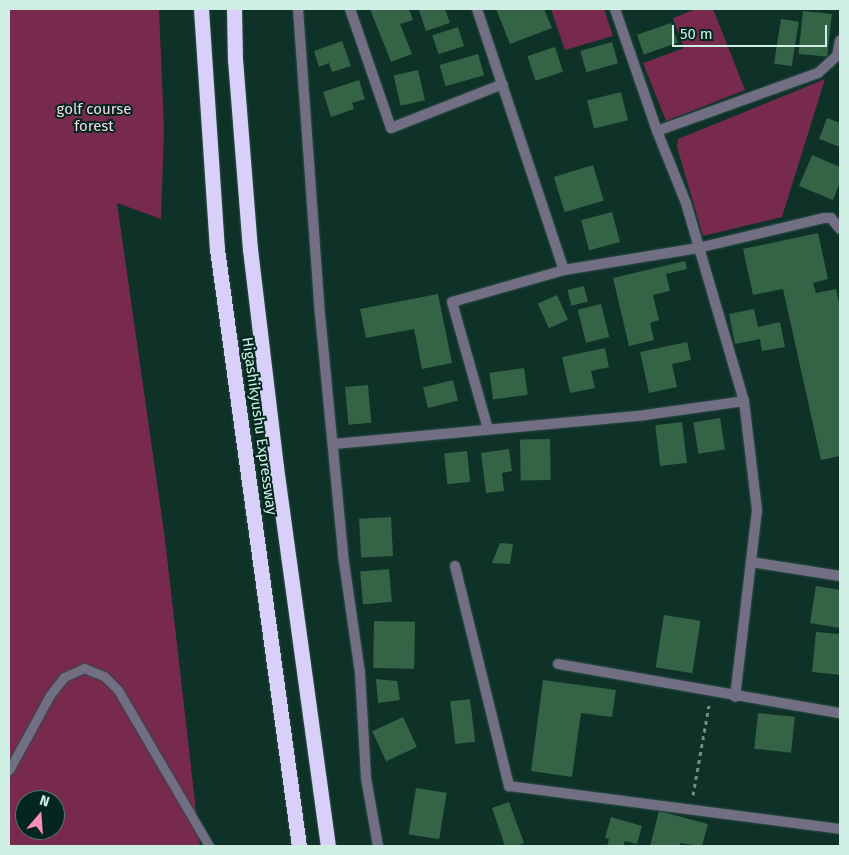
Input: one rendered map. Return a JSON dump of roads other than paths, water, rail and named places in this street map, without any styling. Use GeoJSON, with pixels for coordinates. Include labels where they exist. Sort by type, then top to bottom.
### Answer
{"type":"FeatureCollection","features":[{"type":"Feature","properties":{"kind":"highway","name":"Higashikyushu Expressway"},"geometry":{"type":"LineString","coordinates":[[201,9],[217,249],[299,846]]}},
{"type":"Feature","properties":{"kind":"highway","name":"Higashikyushu Expressway"},"geometry":{"type":"LineString","coordinates":[[234,9],[234,59],[250,249],[276,467],[328,846]]}},
{"type":"Feature","properties":{"kind":"street"},"geometry":{"type":"LineString","coordinates":[[298,9],[320,314],[334,444],[343,555],[360,673],[366,778],[378,846]]}},
{"type":"Feature","properties":{"kind":"street"},"geometry":{"type":"LineString","coordinates":[[350,9],[391,128],[503,84]]}},
{"type":"Feature","properties":{"kind":"street"},"geometry":{"type":"LineString","coordinates":[[477,9],[564,270]]}},
{"type":"Feature","properties":{"kind":"street"},"geometry":{"type":"LineString","coordinates":[[615,9],[657,131],[686,203],[744,401],[757,510],[735,697]]}},
{"type":"Feature","properties":{"kind":"street"},"geometry":{"type":"LineString","coordinates":[[657,131],[818,74],[837,56],[840,40]]}},
{"type":"Feature","properties":{"kind":"street"},"geometry":{"type":"LineString","coordinates":[[488,430],[452,302],[564,270],[698,248],[824,218],[831,218],[840,229]]}},
{"type":"Feature","properties":{"kind":"street"},"geometry":{"type":"LineString","coordinates":[[334,444],[645,415],[744,401]]}},
{"type":"Feature","properties":{"kind":"street"},"geometry":{"type":"LineString","coordinates":[[751,562],[840,576]]}},
{"type":"Feature","properties":{"kind":"street"},"geometry":{"type":"LineString","coordinates":[[455,566],[509,786],[840,828]]}},
{"type":"Feature","properties":{"kind":"street"},"geometry":{"type":"LineString","coordinates":[[558,664],[735,697],[840,713]]}},
{"type":"Feature","properties":{"kind":"lane"},"geometry":{"type":"LineString","coordinates":[[9,770],[50,695],[64,677],[84,668],[91,670],[118,690],[209,846]]}},
{"type":"Feature","properties":{"kind":"park label","name":"golf course forest"},"geometry":{"type":"Point","coordinates":[94,118]}}]}
